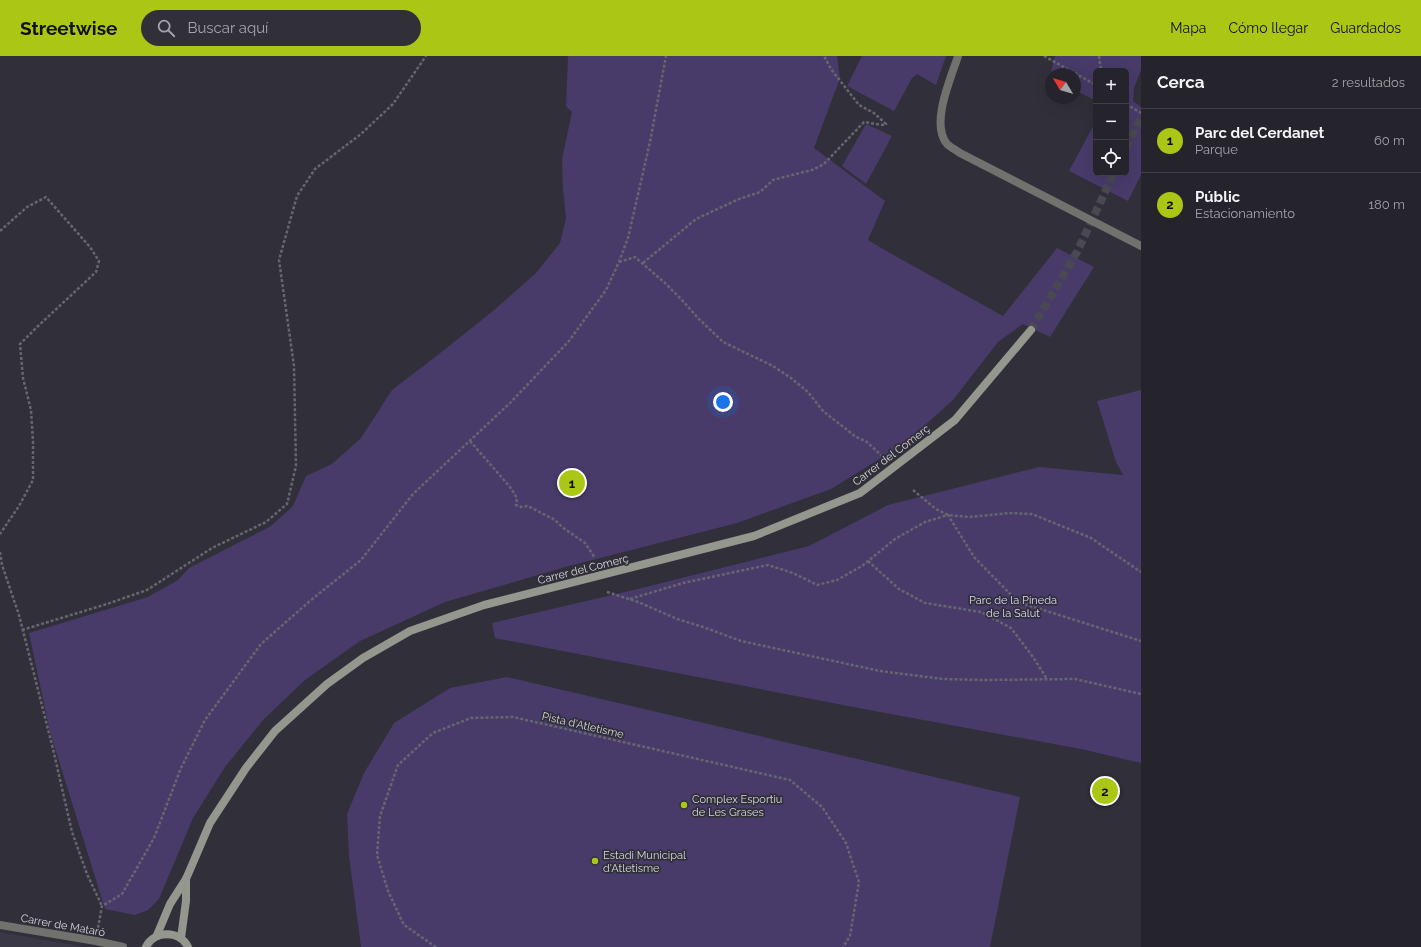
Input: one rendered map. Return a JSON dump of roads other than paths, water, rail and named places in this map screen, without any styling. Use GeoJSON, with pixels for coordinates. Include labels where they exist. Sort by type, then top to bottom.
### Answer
{"type":"FeatureCollection","features":[{"type":"Feature","properties":{"kind":"street"},"geometry":{"type":"LineString","coordinates":[[958,56],[944,101],[940,120],[941,133],[947,144],[960,153],[1141,246]]}},
{"type":"Feature","properties":{"kind":"street","name":"Carrer del Comerç"},"geometry":{"type":"LineString","coordinates":[[146,947],[148,943],[157,935],[170,904],[186,879],[210,823],[246,768],[275,731],[327,684],[363,658],[410,631],[484,605],[754,536],[860,493],[955,420],[1031,330]]}},
{"type":"Feature","properties":{"kind":"street","name":"Carrer del Comerç"},"geometry":{"type":"LineString","coordinates":[[181,938],[186,901],[186,879]]}},
{"type":"Feature","properties":{"kind":"street","name":"Carrer de Mataró"},"geometry":{"type":"LineString","coordinates":[[0,925],[123,947]]}},
{"type":"Feature","properties":{"kind":"street"},"geometry":{"type":"LineString","coordinates":[[157,935],[170,934],[181,938],[188,947]]}},
{"type":"Feature","properties":{"kind":"tunnel"},"geometry":{"type":"LineString","coordinates":[[1129,142],[1141,117]]}},
{"type":"Feature","properties":{"kind":"tunnel"},"geometry":{"type":"LineString","coordinates":[[1031,330],[1077,252],[1113,176]]}},
{"type":"Feature","properties":{"kind":"place","name":"Parc del Cerdanet"},"geometry":{"type":"Point","coordinates":[572,483]}},
{"type":"Feature","properties":{"kind":"place","name":"Públic"},"geometry":{"type":"Point","coordinates":[1105,791]}},
{"type":"Feature","properties":{"kind":"place","name":"Complex Esportiu de Les Grases"},"geometry":{"type":"Point","coordinates":[684,805]}},
{"type":"Feature","properties":{"kind":"place","name":"Estadi Municipal d'Atletisme"},"geometry":{"type":"Point","coordinates":[595,861]}},
{"type":"Feature","properties":{"kind":"park label","name":"Parc de la Pineda de la Salut"},"geometry":{"type":"Point","coordinates":[1013,606]}}]}
